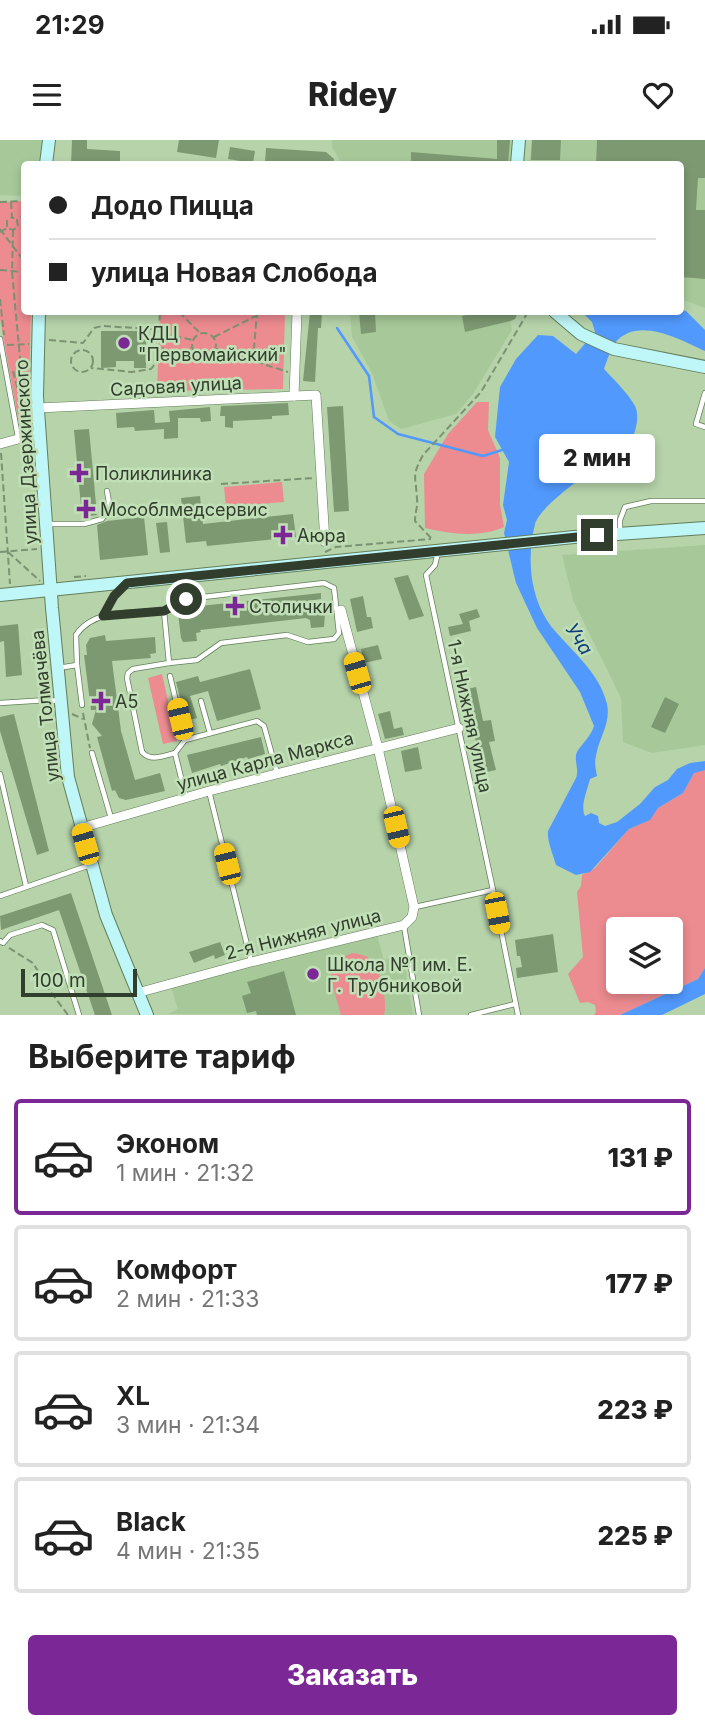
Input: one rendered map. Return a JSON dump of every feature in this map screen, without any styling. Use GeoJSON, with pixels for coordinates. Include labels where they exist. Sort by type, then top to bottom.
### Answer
{"type":"FeatureCollection","features":[{"type":"Feature","properties":{"kind":"main road"},"geometry":{"type":"LineString","coordinates":[[46,161],[49,140]]}},
{"type":"Feature","properties":{"kind":"main road"},"geometry":{"type":"LineString","coordinates":[[517,161],[519,140]]}},
{"type":"Feature","properties":{"kind":"main road","name":"улица Дзержинского"},"geometry":{"type":"LineString","coordinates":[[39,315],[33,404],[40,433],[52,591]]}},
{"type":"Feature","properties":{"kind":"main road"},"geometry":{"type":"LineString","coordinates":[[559,315],[581,334],[614,349],[705,367]]}},
{"type":"Feature","properties":{"kind":"main road"},"geometry":{"type":"LineString","coordinates":[[0,595],[620,533],[705,528]]}},
{"type":"Feature","properties":{"kind":"main road","name":"улица Толмачёва"},"geometry":{"type":"LineString","coordinates":[[52,591],[68,777],[91,864],[116,942],[148,1015]]}},
{"type":"Feature","properties":{"kind":"street"},"geometry":{"type":"LineString","coordinates":[[293,396],[297,315]]}},
{"type":"Feature","properties":{"kind":"street","name":"Садовая улица"},"geometry":{"type":"LineString","coordinates":[[33,404],[316,395],[321,477]]}},
{"type":"Feature","properties":{"kind":"street"},"geometry":{"type":"LineString","coordinates":[[0,444],[40,433]]}},
{"type":"Feature","properties":{"kind":"street"},"geometry":{"type":"LineString","coordinates":[[321,477],[326,542]]}},
{"type":"Feature","properties":{"kind":"street"},"geometry":{"type":"LineString","coordinates":[[341,610],[378,748],[414,907]]}},
{"type":"Feature","properties":{"kind":"street","name":"улица Карла Маркса"},"geometry":{"type":"LineString","coordinates":[[81,828],[209,791],[459,728]]}},
{"type":"Feature","properties":{"kind":"street","name":"2-я Нижняя улица"},"geometry":{"type":"LineString","coordinates":[[138,993],[404,925],[412,917],[414,907]]}},
{"type":"Feature","properties":{"kind":"lane"},"geometry":{"type":"LineString","coordinates":[[0,339],[18,437]]}},
{"type":"Feature","properties":{"kind":"lane"},"geometry":{"type":"LineString","coordinates":[[0,389],[9,389]]}},
{"type":"Feature","properties":{"kind":"lane"},"geometry":{"type":"LineString","coordinates":[[705,393],[696,424],[705,427]]}},
{"type":"Feature","properties":{"kind":"lane"},"geometry":{"type":"LineString","coordinates":[[47,525],[84,524],[102,519],[110,508],[107,491]]}},
{"type":"Feature","properties":{"kind":"lane"},"geometry":{"type":"LineString","coordinates":[[620,533],[620,520],[625,508],[651,501],[705,501]]}},
{"type":"Feature","properties":{"kind":"lane","name":"1-я Нижняя улица"},"geometry":{"type":"LineString","coordinates":[[438,552],[435,565],[426,575],[518,1015]]}},
{"type":"Feature","properties":{"kind":"lane"},"geometry":{"type":"LineString","coordinates":[[103,616],[114,596],[127,583]]}},
{"type":"Feature","properties":{"kind":"lane"},"geometry":{"type":"LineString","coordinates":[[82,705],[76,635],[87,622],[103,616],[164,611],[186,599],[324,583],[334,588],[339,634],[334,639],[312,642],[287,635],[221,643],[197,660],[133,669],[128,673],[142,752],[146,757],[175,753],[185,740],[257,721],[264,726],[278,774]]}},
{"type":"Feature","properties":{"kind":"lane"},"geometry":{"type":"LineString","coordinates":[[164,611],[169,663]]}},
{"type":"Feature","properties":{"kind":"lane"},"geometry":{"type":"LineString","coordinates":[[57,668],[77,665]]}},
{"type":"Feature","properties":{"kind":"lane"},"geometry":{"type":"LineString","coordinates":[[170,676],[185,740]]}},
{"type":"Feature","properties":{"kind":"lane"},"geometry":{"type":"LineString","coordinates":[[0,703],[60,701]]}},
{"type":"Feature","properties":{"kind":"lane"},"geometry":{"type":"LineString","coordinates":[[201,701],[210,733]]}},
{"type":"Feature","properties":{"kind":"lane"},"geometry":{"type":"LineString","coordinates":[[92,752],[111,819]]}},
{"type":"Feature","properties":{"kind":"lane"},"geometry":{"type":"LineString","coordinates":[[175,753],[186,798]]}},
{"type":"Feature","properties":{"kind":"lane"},"geometry":{"type":"LineString","coordinates":[[0,774],[26,886]]}},
{"type":"Feature","properties":{"kind":"lane"},"geometry":{"type":"LineString","coordinates":[[209,791],[251,962]]}},
{"type":"Feature","properties":{"kind":"lane"},"geometry":{"type":"LineString","coordinates":[[0,896],[91,864]]}},
{"type":"Feature","properties":{"kind":"lane"},"geometry":{"type":"LineString","coordinates":[[414,907],[493,890]]}},
{"type":"Feature","properties":{"kind":"lane"},"geometry":{"type":"LineString","coordinates":[[1,944],[10,935],[42,925],[53,930],[79,1015]]}},
{"type":"Feature","properties":{"kind":"lane"},"geometry":{"type":"LineString","coordinates":[[404,925],[419,1015]]}},
{"type":"Feature","properties":{"kind":"lane"},"geometry":{"type":"LineString","coordinates":[[471,1015],[515,1004]]}},
{"type":"Feature","properties":{"kind":"path"},"geometry":{"type":"LineString","coordinates":[[11,201],[12,218]]}},
{"type":"Feature","properties":{"kind":"path"},"geometry":{"type":"LineString","coordinates":[[0,202],[21,201]]}},
{"type":"Feature","properties":{"kind":"path"},"geometry":{"type":"LineString","coordinates":[[17,220],[21,217]]}},
{"type":"Feature","properties":{"kind":"path"},"geometry":{"type":"LineString","coordinates":[[12,218],[17,220]]}},
{"type":"Feature","properties":{"kind":"path"},"geometry":{"type":"LineString","coordinates":[[7,228],[7,221],[12,218]]}},
{"type":"Feature","properties":{"kind":"path"},"geometry":{"type":"LineString","coordinates":[[17,220],[19,227],[1,231],[21,257]]}},
{"type":"Feature","properties":{"kind":"path"},"geometry":{"type":"LineString","coordinates":[[13,230],[12,272],[23,390]]}},
{"type":"Feature","properties":{"kind":"path"},"geometry":{"type":"LineString","coordinates":[[0,270],[21,272]]}},
{"type":"Feature","properties":{"kind":"path"},"geometry":{"type":"LineString","coordinates":[[159,331],[160,315]]}},
{"type":"Feature","properties":{"kind":"path"},"geometry":{"type":"LineString","coordinates":[[182,315],[200,334]]}},
{"type":"Feature","properties":{"kind":"path"},"geometry":{"type":"LineString","coordinates":[[213,337],[253,315]]}},
{"type":"Feature","properties":{"kind":"path"},"geometry":{"type":"LineString","coordinates":[[253,361],[257,315]]}},
{"type":"Feature","properties":{"kind":"path"},"geometry":{"type":"LineString","coordinates":[[322,553],[336,547],[431,538],[415,522],[418,503],[413,478],[417,465],[423,454],[481,392],[526,315]]}},
{"type":"Feature","properties":{"kind":"path"},"geometry":{"type":"LineString","coordinates":[[83,350],[83,343],[94,328],[102,326],[159,331],[193,340]]}},
{"type":"Feature","properties":{"kind":"path"},"geometry":{"type":"LineString","coordinates":[[206,333],[213,337],[216,349],[203,358],[192,348],[193,340],[206,333]]}},
{"type":"Feature","properties":{"kind":"path"},"geometry":{"type":"LineString","coordinates":[[160,360],[165,345],[163,334]]}},
{"type":"Feature","properties":{"kind":"path"},"geometry":{"type":"LineString","coordinates":[[48,340],[83,343]]}},
{"type":"Feature","properties":{"kind":"path"},"geometry":{"type":"LineString","coordinates":[[6,345],[31,344]]}},
{"type":"Feature","properties":{"kind":"path"},"geometry":{"type":"LineString","coordinates":[[91,368],[93,358],[89,352],[78,351],[72,356],[73,367],[82,372],[91,368],[145,371],[160,360],[192,348]]}},
{"type":"Feature","properties":{"kind":"path"},"geometry":{"type":"LineString","coordinates":[[216,349],[294,374]]}},
{"type":"Feature","properties":{"kind":"path"},"geometry":{"type":"LineString","coordinates":[[18,390],[29,390]]}},
{"type":"Feature","properties":{"kind":"path"},"geometry":{"type":"LineString","coordinates":[[14,416],[33,404]]}},
{"type":"Feature","properties":{"kind":"path"},"geometry":{"type":"LineString","coordinates":[[0,444],[10,585]]}},
{"type":"Feature","properties":{"kind":"path"},"geometry":{"type":"LineString","coordinates":[[221,484],[321,477]]}},
{"type":"Feature","properties":{"kind":"path"},"geometry":{"type":"LineString","coordinates":[[0,552],[37,549]]}},
{"type":"Feature","properties":{"kind":"path"},"geometry":{"type":"LineString","coordinates":[[7,551],[41,582]]}},
{"type":"Feature","properties":{"kind":"path"},"geometry":{"type":"LineString","coordinates":[[82,705],[92,752]]}},
{"type":"Feature","properties":{"kind":"path"},"geometry":{"type":"LineString","coordinates":[[71,714],[84,719]]}},
{"type":"Feature","properties":{"kind":"path"},"geometry":{"type":"LineString","coordinates":[[1,944],[33,962],[68,1015]]}},
{"type":"Feature","properties":{"kind":"shaded area"},"geometry":{"type":"Polygon","coordinates":[[[0,140],[43,140],[41,161],[21,161],[21,196],[0,195],[0,140]]]}},
{"type":"Feature","properties":{"kind":"shaded area"},"geometry":{"type":"Polygon","coordinates":[[[332,140],[511,140],[510,161],[340,161],[332,147],[332,140]]]}},
{"type":"Feature","properties":{"kind":"shaded area"},"geometry":{"type":"Polygon","coordinates":[[[532,140],[705,140],[705,308],[684,300],[684,161],[529,161],[532,140]]]}},
{"type":"Feature","properties":{"kind":"shaded area"},"geometry":{"type":"Polygon","coordinates":[[[21,201],[21,315],[31,315],[29,389],[25,389],[27,427],[20,428],[0,319],[0,202],[21,201]]]}},
{"type":"Feature","properties":{"kind":"shaded area"},"geometry":{"type":"Polygon","coordinates":[[[160,315],[285,315],[283,389],[157,391],[160,315]]]}},
{"type":"Feature","properties":{"kind":"shaded area"},"geometry":{"type":"Polygon","coordinates":[[[350,315],[517,315],[510,322],[512,330],[473,394],[456,414],[401,429],[389,421],[372,373],[352,337],[350,315]]]}},
{"type":"Feature","properties":{"kind":"shaded area"},"geometry":{"type":"Polygon","coordinates":[[[477,402],[489,402],[488,430],[500,458],[500,505],[504,527],[485,533],[465,534],[425,528],[424,474],[448,434],[477,402]]]}},
{"type":"Feature","properties":{"kind":"shaded area"},"geometry":{"type":"Polygon","coordinates":[[[282,482],[284,502],[226,507],[224,487],[282,482]]]}},
{"type":"Feature","properties":{"kind":"shaded area"},"geometry":{"type":"Polygon","coordinates":[[[705,545],[705,745],[652,753],[623,742],[621,698],[573,600],[562,555],[705,545]]]}},
{"type":"Feature","properties":{"kind":"shaded area"},"geometry":{"type":"Polygon","coordinates":[[[162,674],[177,741],[163,744],[148,678],[162,674]]]}},
{"type":"Feature","properties":{"kind":"shaded area"},"geometry":{"type":"Polygon","coordinates":[[[705,770],[705,968],[698,979],[683,986],[683,917],[606,917],[606,994],[666,994],[620,1015],[594,1015],[595,1005],[580,1003],[568,974],[583,957],[577,892],[581,886],[582,875],[595,868],[629,829],[649,820],[658,808],[683,793],[694,773],[705,770]]]}},
{"type":"Feature","properties":{"kind":"shaded area","name":"Школа №1 им. Е. Г. Трубниковой"},"geometry":{"type":"Polygon","coordinates":[[[376,932],[384,960],[403,955],[413,1015],[168,1014],[178,1009],[171,987],[376,932]]]}},
{"type":"Feature","properties":{"kind":"shaded area"},"geometry":{"type":"Polygon","coordinates":[[[352,953],[366,956],[375,965],[384,995],[384,1015],[341,1015],[330,976],[337,960],[352,953]]]}},
{"type":"Feature","properties":{"kind":"water"},"geometry":{"type":"Polygon","coordinates":[[[686,311],[705,330],[705,351],[672,336],[647,330],[624,335],[615,343],[604,369],[635,406],[637,423],[633,436],[624,451],[577,481],[555,499],[535,524],[531,566],[540,607],[555,631],[599,683],[607,704],[606,724],[595,759],[597,776],[590,779],[584,803],[585,816],[591,813],[598,816],[599,823],[605,826],[617,822],[640,804],[655,787],[668,780],[677,769],[690,763],[705,761],[705,770],[694,773],[683,793],[658,808],[650,820],[629,829],[590,872],[576,875],[556,865],[548,831],[576,778],[577,752],[594,726],[580,692],[537,628],[516,583],[504,533],[507,520],[503,505],[509,462],[495,437],[500,387],[516,359],[538,335],[553,336],[576,354],[595,332],[592,322],[585,315],[684,315],[686,311]]]}},
{"type":"Feature","properties":{"kind":"water"},"geometry":{"type":"Polygon","coordinates":[[[705,968],[705,994],[662,1015],[620,1015],[666,994],[683,994],[683,986],[698,979],[705,968]]]}},
{"type":"Feature","properties":{"kind":"building"},"geometry":{"type":"Polygon","coordinates":[[[72,140],[87,140],[87,149],[120,151],[120,161],[71,161],[72,140]]]}},
{"type":"Feature","properties":{"kind":"building"},"geometry":{"type":"Polygon","coordinates":[[[179,140],[219,140],[216,158],[177,152],[179,140]]]}},
{"type":"Feature","properties":{"kind":"building"},"geometry":{"type":"Polygon","coordinates":[[[497,140],[510,140],[508,161],[411,161],[411,152],[497,159],[497,140]]]}},
{"type":"Feature","properties":{"kind":"building"},"geometry":{"type":"Polygon","coordinates":[[[532,140],[561,140],[560,160],[531,160],[532,140]]]}},
{"type":"Feature","properties":{"kind":"building"},"geometry":{"type":"Polygon","coordinates":[[[597,140],[705,140],[705,178],[698,178],[696,210],[705,210],[705,279],[684,277],[684,161],[596,161],[597,140]]]}},
{"type":"Feature","properties":{"kind":"building"},"geometry":{"type":"Polygon","coordinates":[[[230,147],[255,151],[253,161],[228,159],[230,147]]]}},
{"type":"Feature","properties":{"kind":"building"},"geometry":{"type":"Polygon","coordinates":[[[266,148],[326,152],[334,159],[334,161],[265,161],[266,148]]]}},
{"type":"Feature","properties":{"kind":"building"},"geometry":{"type":"Polygon","coordinates":[[[310,315],[322,315],[321,328],[318,328],[315,382],[303,381],[310,315]]]}},
{"type":"Feature","properties":{"kind":"building"},"geometry":{"type":"Polygon","coordinates":[[[359,315],[375,315],[376,332],[361,334],[359,315]]]}},
{"type":"Feature","properties":{"kind":"building"},"geometry":{"type":"Polygon","coordinates":[[[517,315],[510,321],[465,332],[462,316],[517,315]]]}},
{"type":"Feature","properties":{"kind":"building","name":"КДЦ \"Первомайский\""},"geometry":{"type":"Polygon","coordinates":[[[101,331],[146,331],[146,368],[134,368],[134,361],[116,361],[116,367],[101,368],[101,331]]]}},
{"type":"Feature","properties":{"kind":"building"},"geometry":{"type":"Polygon","coordinates":[[[288,403],[289,415],[272,416],[272,419],[233,421],[233,428],[225,427],[225,416],[220,416],[221,406],[288,403]]]}},
{"type":"Feature","properties":{"kind":"building"},"geometry":{"type":"Polygon","coordinates":[[[343,406],[349,511],[334,512],[327,407],[343,406]]]}},
{"type":"Feature","properties":{"kind":"building"},"geometry":{"type":"Polygon","coordinates":[[[210,407],[211,421],[178,418],[178,438],[164,439],[164,429],[135,431],[134,427],[117,428],[116,413],[154,410],[155,423],[170,422],[169,411],[210,407]]]}},
{"type":"Feature","properties":{"kind":"building"},"geometry":{"type":"Polygon","coordinates":[[[89,429],[97,515],[82,517],[74,430],[89,429]]]}},
{"type":"Feature","properties":{"kind":"building"},"geometry":{"type":"Polygon","coordinates":[[[200,496],[203,524],[293,514],[296,537],[207,546],[206,541],[186,543],[181,498],[200,496]]]}},
{"type":"Feature","properties":{"kind":"building"},"geometry":{"type":"Polygon","coordinates":[[[144,517],[148,555],[100,560],[97,525],[107,521],[144,517]]]}},
{"type":"Feature","properties":{"kind":"building"},"geometry":{"type":"Polygon","coordinates":[[[167,522],[170,552],[160,553],[156,523],[167,522]]]}},
{"type":"Feature","properties":{"kind":"building"},"geometry":{"type":"Polygon","coordinates":[[[408,575],[424,616],[409,620],[394,578],[408,575]]]}},
{"type":"Feature","properties":{"kind":"building"},"geometry":{"type":"Polygon","coordinates":[[[321,593],[321,599],[307,601],[325,614],[324,627],[311,628],[310,620],[306,618],[200,630],[201,632],[196,633],[197,641],[183,642],[181,638],[178,613],[181,608],[321,593]]]}},
{"type":"Feature","properties":{"kind":"building"},"geometry":{"type":"Polygon","coordinates":[[[363,596],[367,617],[371,617],[373,628],[357,632],[350,599],[363,596]]]}},
{"type":"Feature","properties":{"kind":"building"},"geometry":{"type":"Polygon","coordinates":[[[477,609],[480,617],[469,621],[471,631],[450,636],[448,627],[463,624],[459,614],[477,609]]]}},
{"type":"Feature","properties":{"kind":"building"},"geometry":{"type":"Polygon","coordinates":[[[18,624],[22,675],[6,677],[4,641],[0,642],[0,626],[18,624]]]}},
{"type":"Feature","properties":{"kind":"building"},"geometry":{"type":"Polygon","coordinates":[[[105,635],[106,641],[155,637],[156,653],[150,654],[151,658],[112,661],[121,731],[135,780],[160,773],[165,791],[126,800],[119,798],[115,790],[112,791],[97,737],[102,736],[92,724],[96,710],[91,710],[84,655],[87,655],[86,645],[90,638],[105,635]]]}},
{"type":"Feature","properties":{"kind":"building"},"geometry":{"type":"Polygon","coordinates":[[[378,645],[382,659],[364,663],[361,649],[378,645]]]}},
{"type":"Feature","properties":{"kind":"building"},"geometry":{"type":"Polygon","coordinates":[[[250,669],[261,709],[217,721],[208,691],[190,696],[197,718],[186,721],[176,682],[198,676],[200,682],[250,669]]]}},
{"type":"Feature","properties":{"kind":"building"},"geometry":{"type":"Polygon","coordinates":[[[476,687],[483,721],[491,720],[495,741],[489,742],[496,770],[486,772],[474,735],[467,736],[465,725],[474,723],[463,690],[476,687]]]}},
{"type":"Feature","properties":{"kind":"building"},"geometry":{"type":"Polygon","coordinates":[[[665,697],[679,704],[665,733],[651,727],[665,697]]]}},
{"type":"Feature","properties":{"kind":"building"},"geometry":{"type":"Polygon","coordinates":[[[390,711],[394,729],[402,727],[404,735],[385,739],[378,714],[390,711]]]}},
{"type":"Feature","properties":{"kind":"building"},"geometry":{"type":"Polygon","coordinates":[[[14,714],[49,851],[37,855],[0,731],[0,717],[14,714]]]}},
{"type":"Feature","properties":{"kind":"building"},"geometry":{"type":"Polygon","coordinates":[[[261,737],[265,754],[192,773],[187,755],[261,737]]]}},
{"type":"Feature","properties":{"kind":"building"},"geometry":{"type":"Polygon","coordinates":[[[418,747],[422,769],[405,772],[401,751],[418,747]]]}},
{"type":"Feature","properties":{"kind":"building"},"geometry":{"type":"Polygon","coordinates":[[[71,893],[112,1015],[95,1015],[59,910],[1,930],[0,916],[71,893]]]}},
{"type":"Feature","properties":{"kind":"building"},"geometry":{"type":"Polygon","coordinates":[[[553,934],[558,972],[517,978],[516,968],[522,967],[515,940],[553,934]]]}},
{"type":"Feature","properties":{"kind":"building"},"geometry":{"type":"Polygon","coordinates":[[[220,942],[225,955],[215,959],[214,955],[194,963],[189,952],[220,942]]]}},
{"type":"Feature","properties":{"kind":"building"},"geometry":{"type":"Polygon","coordinates":[[[284,971],[296,1015],[257,1015],[256,1011],[247,1013],[242,996],[251,993],[247,982],[284,971]]]}},
{"type":"Feature","properties":{"kind":"waterway"},"geometry":{"type":"LineString","coordinates":[[337,328],[369,376],[374,417],[398,434],[483,456],[502,450]]}},
{"type":"Feature","properties":{"kind":"place","name":"КДЦ \"Первомайский\""},"geometry":{"type":"Point","coordinates":[124,343]}},
{"type":"Feature","properties":{"kind":"place","name":"Поликлиника"},"geometry":{"type":"Point","coordinates":[79,473]}},
{"type":"Feature","properties":{"kind":"place","name":"Мособлмедсервис"},"geometry":{"type":"Point","coordinates":[86,509]}},
{"type":"Feature","properties":{"kind":"place","name":"Аюра"},"geometry":{"type":"Point","coordinates":[283,535]}},
{"type":"Feature","properties":{"kind":"place","name":"Столички"},"geometry":{"type":"Point","coordinates":[235,606]}},
{"type":"Feature","properties":{"kind":"place","name":"А5"},"geometry":{"type":"Point","coordinates":[101,701]}},
{"type":"Feature","properties":{"kind":"place","name":"Школа №1 им. Е. Г. Трубниковой"},"geometry":{"type":"Point","coordinates":[313,974]}},
{"type":"Feature","properties":{"kind":"route"},"geometry":{"type":"LineString","coordinates":[[186,599],[164,611],[103,616],[114,596],[127,583],[597,535]]}},
{"type":"Feature","properties":{"kind":"water label","name":"Уча"},"geometry":{"type":"Point","coordinates":[579,639]}}]}
